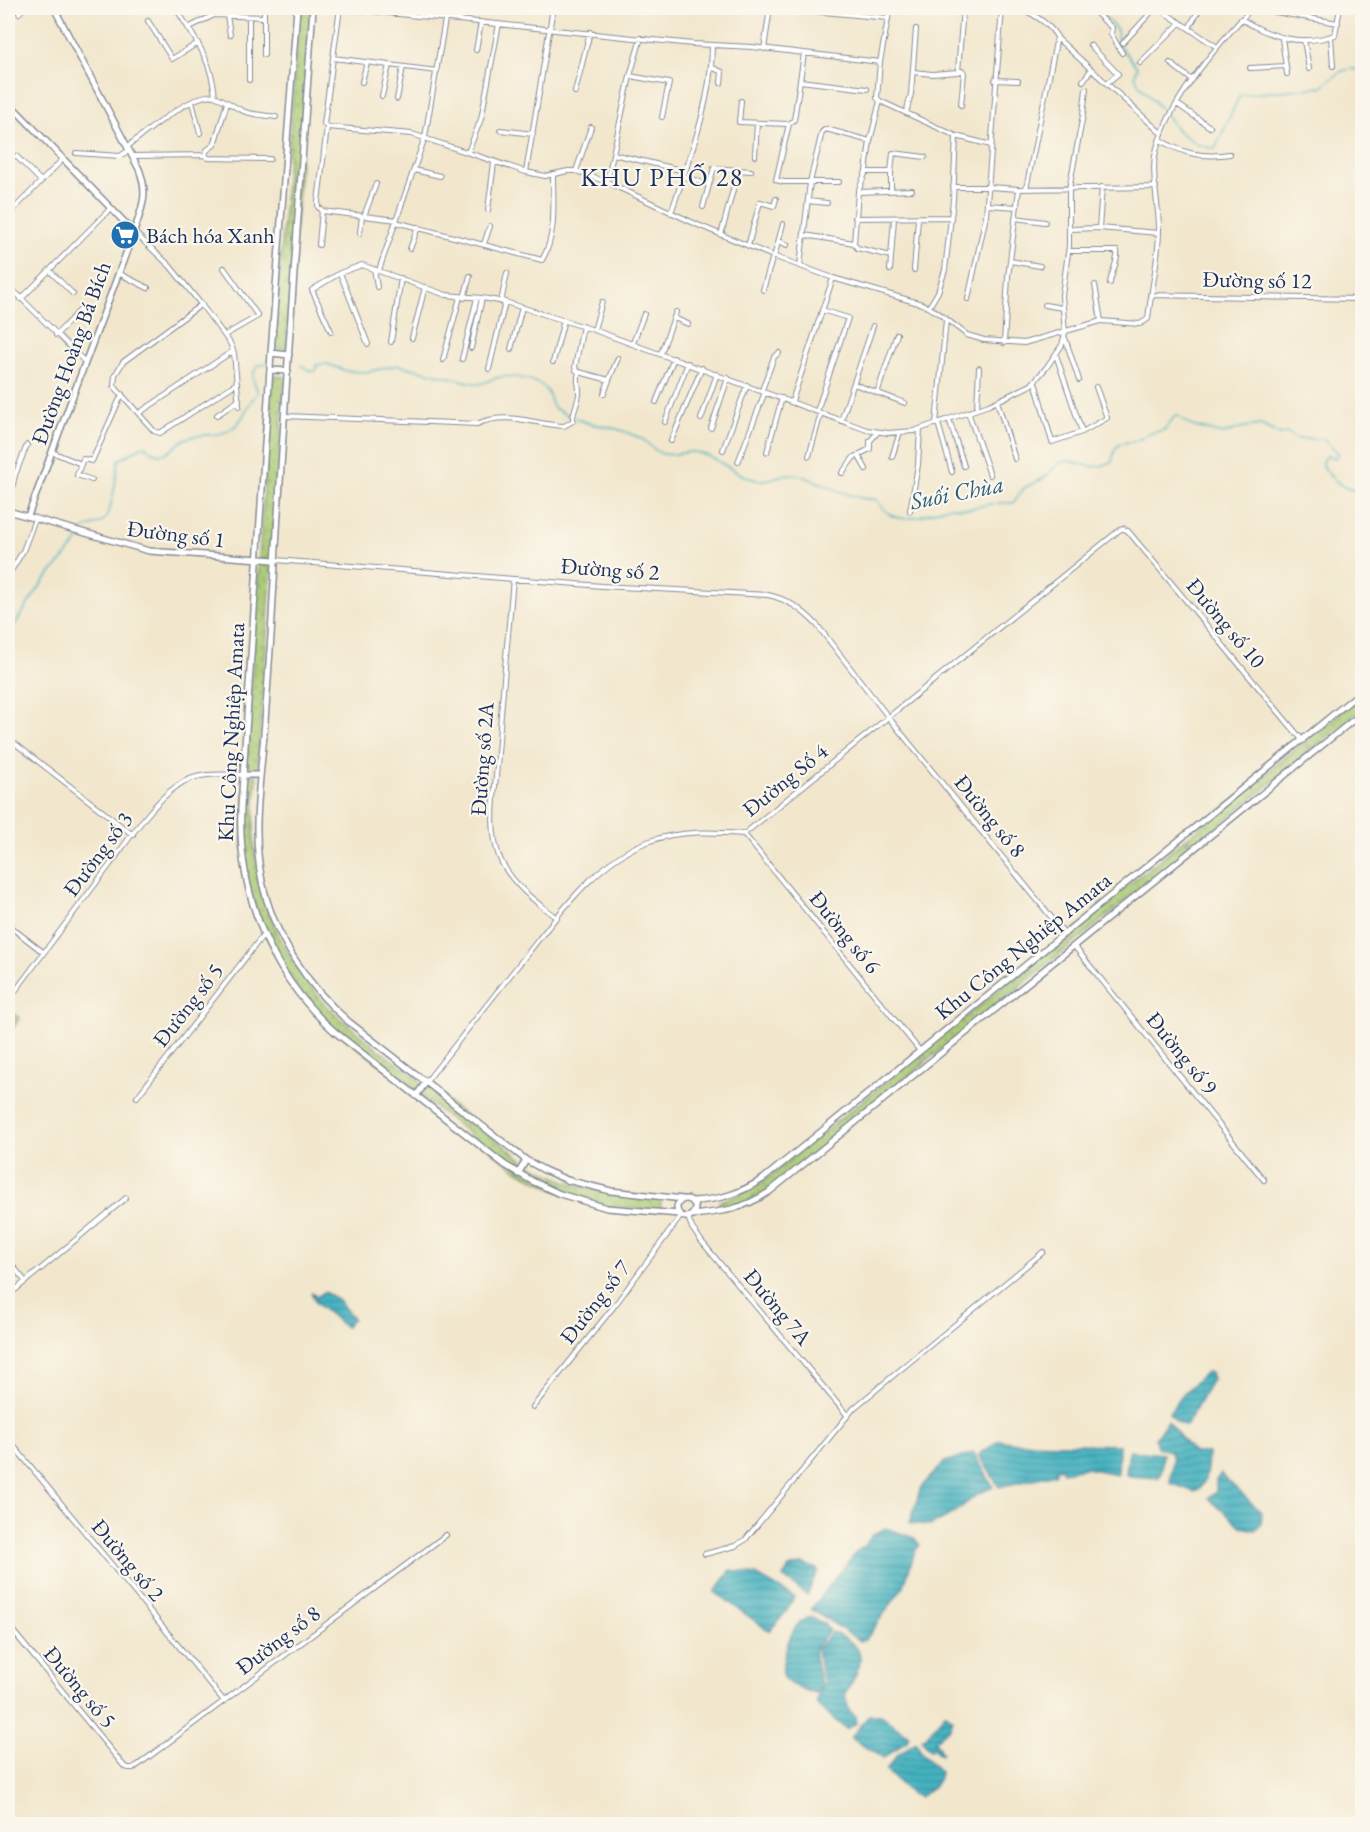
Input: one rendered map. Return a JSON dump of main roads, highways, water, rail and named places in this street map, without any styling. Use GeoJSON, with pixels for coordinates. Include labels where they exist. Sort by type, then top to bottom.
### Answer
{"type":"FeatureCollection","features":[{"type":"Feature","properties":{"kind":"water"},"geometry":{"type":"Polygon","coordinates":[[[311,1292],[317,1297],[324,1292],[337,1299],[353,1318],[346,1327],[316,1303],[311,1292]]]}},
{"type":"Feature","properties":{"kind":"water"},"geometry":{"type":"Polygon","coordinates":[[[1206,1372],[1210,1373],[1212,1379],[1186,1426],[1176,1421],[1169,1413],[1182,1395],[1206,1372]]]}},
{"type":"Feature","properties":{"kind":"water"},"geometry":{"type":"Polygon","coordinates":[[[1167,1421],[1194,1453],[1208,1453],[1205,1480],[1195,1492],[1170,1483],[1173,1458],[1170,1451],[1157,1447],[1155,1439],[1167,1421]]]}},
{"type":"Feature","properties":{"kind":"water"},"geometry":{"type":"Polygon","coordinates":[[[999,1440],[1016,1443],[1119,1445],[1118,1474],[1086,1468],[1063,1472],[1061,1468],[1055,1470],[1056,1474],[999,1487],[979,1455],[999,1440]]]}},
{"type":"Feature","properties":{"kind":"water"},"geometry":{"type":"Polygon","coordinates":[[[1129,1451],[1163,1454],[1161,1474],[1158,1478],[1128,1476],[1126,1474],[1129,1451]]]}},
{"type":"Feature","properties":{"kind":"water"},"geometry":{"type":"Polygon","coordinates":[[[974,1453],[993,1487],[978,1494],[952,1514],[931,1525],[910,1523],[921,1487],[945,1462],[974,1453]]]}},
{"type":"Feature","properties":{"kind":"water"},"geometry":{"type":"Polygon","coordinates":[[[1221,1474],[1262,1513],[1261,1524],[1255,1530],[1242,1527],[1208,1498],[1216,1492],[1216,1480],[1221,1474]]]}},
{"type":"Feature","properties":{"kind":"water"},"geometry":{"type":"Polygon","coordinates":[[[886,1528],[914,1538],[920,1545],[915,1551],[904,1586],[865,1640],[860,1641],[811,1609],[857,1551],[865,1546],[872,1535],[886,1528]]]}},
{"type":"Feature","properties":{"kind":"water"},"geometry":{"type":"Polygon","coordinates":[[[803,1564],[818,1571],[807,1595],[783,1577],[789,1568],[803,1564]]]}},
{"type":"Feature","properties":{"kind":"water"},"geometry":{"type":"Polygon","coordinates":[[[731,1570],[756,1575],[794,1597],[786,1612],[770,1630],[715,1592],[731,1570]]]}},
{"type":"Feature","properties":{"kind":"water"},"geometry":{"type":"Polygon","coordinates":[[[810,1617],[823,1623],[829,1631],[815,1651],[820,1678],[816,1694],[787,1682],[783,1674],[784,1659],[791,1636],[799,1623],[810,1617]]]}},
{"type":"Feature","properties":{"kind":"water"},"geometry":{"type":"Polygon","coordinates":[[[832,1632],[853,1644],[860,1658],[856,1674],[845,1694],[849,1711],[856,1716],[857,1723],[846,1729],[817,1705],[824,1681],[818,1648],[832,1632]]]}},
{"type":"Feature","properties":{"kind":"water"},"geometry":{"type":"Polygon","coordinates":[[[945,1713],[953,1720],[950,1727],[935,1741],[942,1754],[938,1754],[934,1748],[930,1750],[921,1739],[927,1736],[945,1713]]]}},
{"type":"Feature","properties":{"kind":"water"},"geometry":{"type":"Polygon","coordinates":[[[869,1715],[881,1715],[909,1736],[907,1741],[883,1758],[851,1738],[869,1715]]]}},
{"type":"Feature","properties":{"kind":"water"},"geometry":{"type":"Polygon","coordinates":[[[916,1742],[922,1753],[940,1772],[936,1783],[920,1797],[912,1794],[886,1771],[897,1755],[916,1742]]]}},
{"type":"Feature","properties":{"kind":"waterway"},"geometry":{"type":"LineString","coordinates":[[1091,8],[1100,12],[1117,30],[1118,42]]}},
{"type":"Feature","properties":{"kind":"waterway"},"geometry":{"type":"LineString","coordinates":[[1120,46],[1137,67],[1135,76],[1139,85],[1178,131],[1198,145],[1215,149],[1240,95],[1321,87],[1342,71],[1362,70]]}},
{"type":"Feature","properties":{"kind":"waterway"},"geometry":{"type":"LineString","coordinates":[[84,530],[106,518],[119,460],[141,447],[145,446],[150,451],[165,454],[185,439],[228,431],[242,419],[258,393],[253,379],[255,370],[258,365],[267,364]]}},
{"type":"Feature","properties":{"kind":"waterway","name":"Suối Chùa"},"geometry":{"type":"LineString","coordinates":[[300,366],[309,371],[316,371],[316,365],[327,364],[346,371],[367,372],[398,365],[478,384],[500,377],[519,378],[533,381],[544,387],[554,408],[571,417]]}},
{"type":"Feature","properties":{"kind":"waterway","name":"Suối Chùa"},"geometry":{"type":"LineString","coordinates":[[575,418],[622,430],[645,441],[663,454],[694,452],[706,455],[749,478],[767,480],[792,474],[807,478],[855,497],[875,499],[889,514],[902,518],[915,517],[949,507],[969,508],[1013,503],[1024,488],[1044,478],[1059,463],[1069,461],[1093,467],[1112,462],[1115,449],[1121,443],[1132,442],[1147,434],[1164,430],[1175,416],[1192,426],[1223,434],[1244,427],[1261,425],[1280,435],[1290,434],[1297,439],[1323,439],[1338,453],[1335,458],[1327,456],[1322,461],[1327,472],[1344,487],[1362,495]]}},
{"type":"Feature","properties":{"kind":"waterway"},"geometry":{"type":"LineString","coordinates":[[8,636],[39,588],[82,534]]}},
{"type":"Feature","properties":{"kind":"place","name":"Bách hóa Xanh"},"geometry":{"type":"Point","coordinates":[125,235]}},
{"type":"Feature","properties":{"kind":"district","name":"KHU PHỐ 28"},"geometry":{"type":"Point","coordinates":[662,177]}}]}
